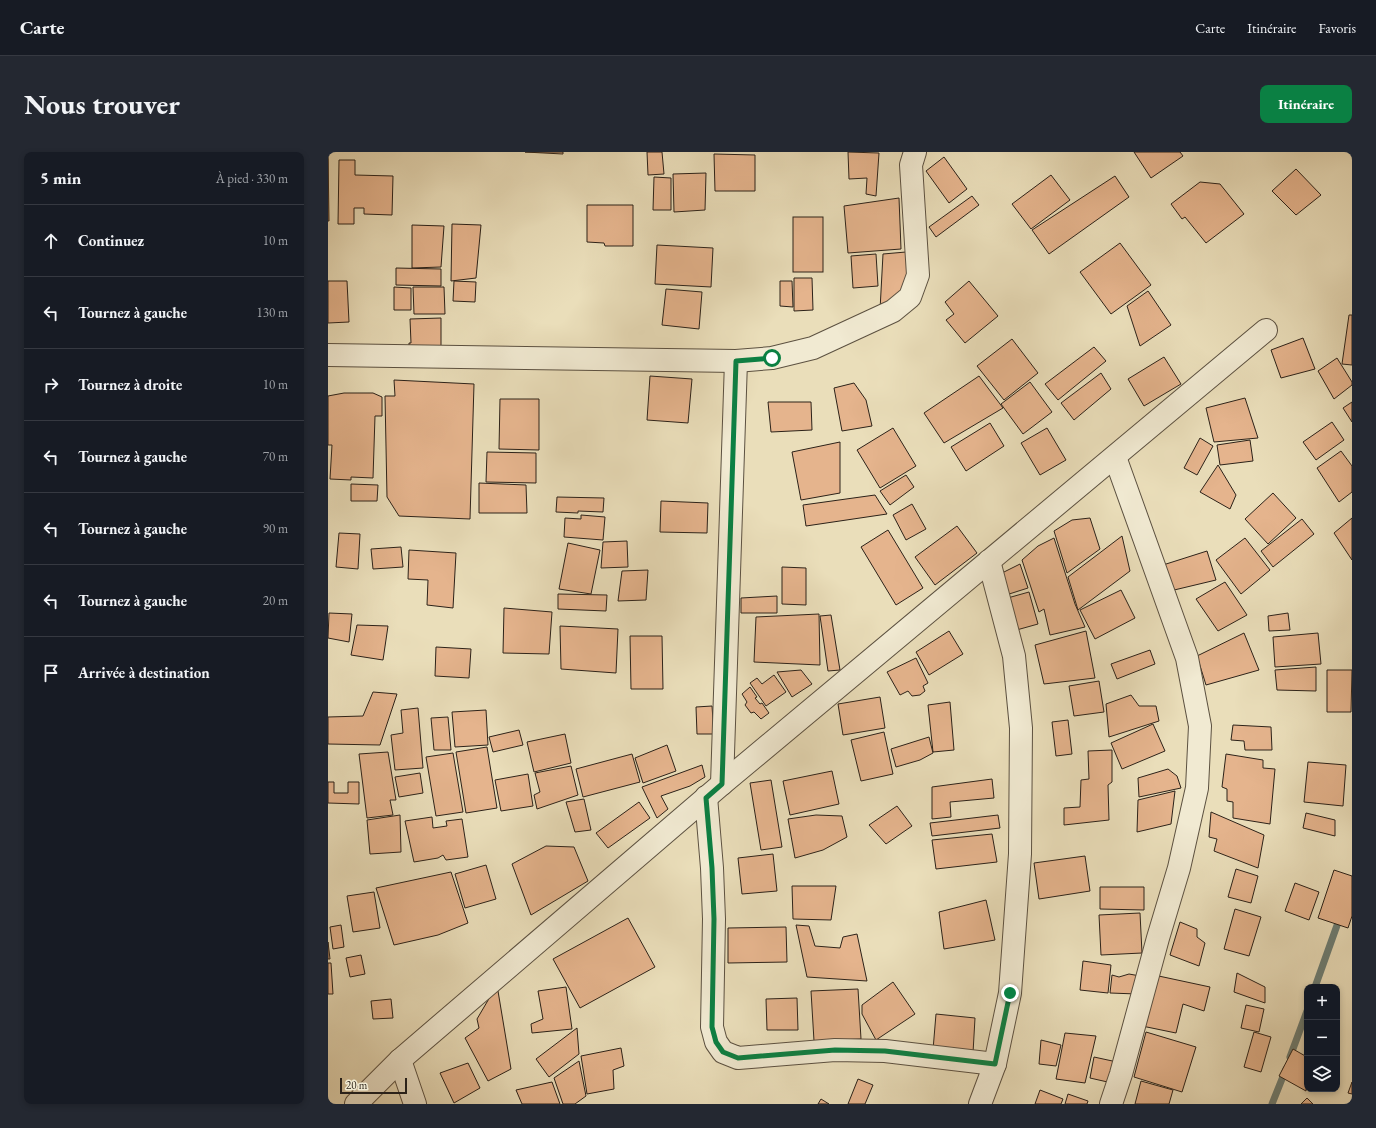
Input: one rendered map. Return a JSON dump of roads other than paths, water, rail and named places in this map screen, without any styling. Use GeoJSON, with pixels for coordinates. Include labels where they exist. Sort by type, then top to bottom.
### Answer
{"type":"FeatureCollection","features":[{"type":"Feature","properties":{"kind":"street"},"geometry":{"type":"LineString","coordinates":[[328,355],[736,361],[772,358],[813,348],[893,311],[910,297],[918,275],[911,165],[915,152]]}},
{"type":"Feature","properties":{"kind":"street"},"geometry":{"type":"LineString","coordinates":[[356,1104],[400,1060],[714,791],[1266,330]]}},
{"type":"Feature","properties":{"kind":"street"},"geometry":{"type":"LineString","coordinates":[[736,361],[714,791],[712,868],[714,919],[712,1027],[716,1042],[723,1052],[738,1058],[835,1050],[885,1051],[995,1064]]}},
{"type":"Feature","properties":{"kind":"street"},"geometry":{"type":"LineString","coordinates":[[1111,1104],[1122,1074],[1158,938],[1180,868],[1197,788],[1200,726],[1187,658],[1115,456]]}},
{"type":"Feature","properties":{"kind":"street"},"geometry":{"type":"LineString","coordinates":[[980,1104],[995,1064],[1010,985],[1020,854],[1021,728],[1014,656],[989,561]]}},
{"type":"Feature","properties":{"kind":"street"},"geometry":{"type":"LineString","coordinates":[[400,1060],[415,1104]]}},
{"type":"Feature","properties":{"kind":"waterway"},"geometry":{"type":"LineString","coordinates":[[1316,984],[1340,917]]}},
{"type":"Feature","properties":{"kind":"waterway"},"geometry":{"type":"LineString","coordinates":[[1290,1057],[1304,1019]]}},
{"type":"Feature","properties":{"kind":"waterway"},"geometry":{"type":"LineString","coordinates":[[1272,1104],[1286,1069]]}}]}
